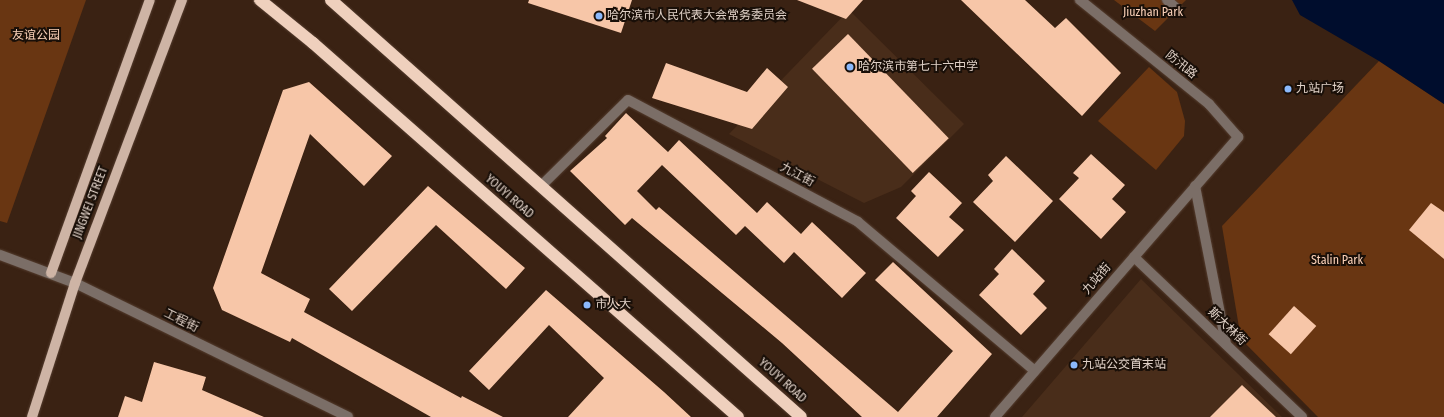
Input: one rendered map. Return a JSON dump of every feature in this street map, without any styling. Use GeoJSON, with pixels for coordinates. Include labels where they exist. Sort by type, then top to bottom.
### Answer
{"type":"FeatureCollection","features":[{"type":"Feature","properties":{"kind":"highway","name":"YOUYI ROAD"},"geometry":{"type":"LineString","coordinates":[[260,0],[313,43],[738,417]]}},
{"type":"Feature","properties":{"kind":"highway","name":"YOUYI ROAD"},"geometry":{"type":"LineString","coordinates":[[331,0],[801,417]]}},
{"type":"Feature","properties":{"kind":"main road","name":"JINGWEI STREET"},"geometry":{"type":"LineString","coordinates":[[51,273],[150,0]]}},
{"type":"Feature","properties":{"kind":"main road","name":"JINGWEI STREET"},"geometry":{"type":"LineString","coordinates":[[32,417],[75,283],[182,0]]}},
{"type":"Feature","properties":{"kind":"street","name":"防汛路"},"geometry":{"type":"LineString","coordinates":[[1080,0],[1209,104],[1238,137],[1219,159]]}},
{"type":"Feature","properties":{"kind":"street"},"geometry":{"type":"LineString","coordinates":[[1167,0],[1177,9]]}},
{"type":"Feature","properties":{"kind":"street","name":"九江街"},"geometry":{"type":"LineString","coordinates":[[541,186],[628,100],[858,222],[1035,371]]}},
{"type":"Feature","properties":{"kind":"street","name":"九站街"},"geometry":{"type":"LineString","coordinates":[[994,417],[1219,159]]}},
{"type":"Feature","properties":{"kind":"street"},"geometry":{"type":"LineString","coordinates":[[1195,186],[1226,344]]}},
{"type":"Feature","properties":{"kind":"street","name":"工程街"},"geometry":{"type":"LineString","coordinates":[[0,255],[75,283],[345,416]]}},
{"type":"Feature","properties":{"kind":"street","name":"斯大林街"},"geometry":{"type":"LineString","coordinates":[[1134,257],[1302,417]]}},
{"type":"Feature","properties":{"kind":"shaded area","name":"哈尔滨市第七十六中学"},"geometry":{"type":"Polygon","coordinates":[[[849,10],[964,124],[901,187],[864,203],[729,134],[849,10]]]}},
{"type":"Feature","properties":{"kind":"shaded area"},"geometry":{"type":"Polygon","coordinates":[[[1141,279],[1282,417],[1022,417],[1141,279]]]}},
{"type":"Feature","properties":{"kind":"green space","name":"友谊公园"},"geometry":{"type":"Polygon","coordinates":[[[0,0],[86,0],[7,223],[0,221],[0,0]]]}},
{"type":"Feature","properties":{"kind":"green space","name":"Jiuzhan Park"},"geometry":{"type":"Polygon","coordinates":[[[1114,0],[1186,0],[1155,31],[1114,0]]]}},
{"type":"Feature","properties":{"kind":"green space","name":"Stalin Park"},"geometry":{"type":"Polygon","coordinates":[[[1379,61],[1444,104],[1444,417],[1318,417],[1241,339],[1222,226],[1379,61]]]}},
{"type":"Feature","properties":{"kind":"green space"},"geometry":{"type":"Polygon","coordinates":[[[1149,67],[1177,92],[1185,121],[1184,136],[1156,170],[1098,121],[1149,67]]]}},
{"type":"Feature","properties":{"kind":"water"},"geometry":{"type":"Polygon","coordinates":[[[1292,0],[1444,0],[1444,104],[1379,61],[1300,15],[1292,0]]]}},
{"type":"Feature","properties":{"kind":"building","name":"哈尔滨市人民代表大会常务委员会"},"geometry":{"type":"Polygon","coordinates":[[[529,0],[632,0],[621,33],[528,3],[529,0]]]}},
{"type":"Feature","properties":{"kind":"building"},"geometry":{"type":"Polygon","coordinates":[[[797,0],[863,0],[846,19],[797,0]]]}},
{"type":"Feature","properties":{"kind":"building"},"geometry":{"type":"Polygon","coordinates":[[[961,0],[1025,0],[1055,28],[1066,18],[1121,73],[1082,116],[961,0]]]}},
{"type":"Feature","properties":{"kind":"building"},"geometry":{"type":"Polygon","coordinates":[[[848,34],[949,138],[913,173],[812,69],[848,34]]]}},
{"type":"Feature","properties":{"kind":"building"},"geometry":{"type":"Polygon","coordinates":[[[666,63],[747,92],[767,68],[788,87],[752,129],[652,98],[666,63]]]}},
{"type":"Feature","properties":{"kind":"building"},"geometry":{"type":"Polygon","coordinates":[[[309,82],[392,156],[364,186],[310,134],[261,273],[310,299],[304,312],[461,398],[462,396],[503,417],[431,417],[292,338],[290,342],[222,310],[213,288],[283,90],[309,82]]]}},
{"type":"Feature","properties":{"kind":"building"},"geometry":{"type":"Polygon","coordinates":[[[626,113],[668,152],[679,140],[757,213],[767,202],[801,234],[812,222],[866,273],[842,298],[794,252],[784,263],[745,226],[736,235],[662,165],[637,191],[656,210],[659,207],[898,412],[953,351],[875,280],[893,262],[992,354],[937,417],[862,417],[782,343],[632,218],[625,225],[570,171],[607,138],[605,136],[626,113]]]}},
{"type":"Feature","properties":{"kind":"building"},"geometry":{"type":"Polygon","coordinates":[[[1091,154],[1125,185],[1112,199],[1126,212],[1101,239],[1059,199],[1079,178],[1073,173],[1091,154]]]}},
{"type":"Feature","properties":{"kind":"building"},"geometry":{"type":"Polygon","coordinates":[[[1006,156],[1053,201],[1015,242],[973,202],[993,181],[988,175],[1006,156]]]}},
{"type":"Feature","properties":{"kind":"building"},"geometry":{"type":"Polygon","coordinates":[[[929,172],[962,203],[949,217],[964,230],[938,257],[896,218],[916,196],[911,191],[929,172]]]}},
{"type":"Feature","properties":{"kind":"building"},"geometry":{"type":"Polygon","coordinates":[[[428,186],[525,268],[506,289],[436,225],[352,311],[329,289],[428,186]]]}},
{"type":"Feature","properties":{"kind":"building"},"geometry":{"type":"Polygon","coordinates":[[[1431,203],[1444,212],[1444,259],[1409,230],[1431,203]]]}},
{"type":"Feature","properties":{"kind":"building"},"geometry":{"type":"Polygon","coordinates":[[[1012,249],[1045,281],[1033,294],[1047,308],[1021,335],[979,295],[999,274],[994,269],[1012,249]]]}},
{"type":"Feature","properties":{"kind":"building"},"geometry":{"type":"Polygon","coordinates":[[[546,290],[691,417],[568,417],[604,378],[549,325],[489,390],[469,371],[546,290]]]}},
{"type":"Feature","properties":{"kind":"building"},"geometry":{"type":"Polygon","coordinates":[[[1294,306],[1316,326],[1291,354],[1269,334],[1294,306]]]}},
{"type":"Feature","properties":{"kind":"building"},"geometry":{"type":"Polygon","coordinates":[[[154,362],[206,377],[202,390],[264,417],[118,417],[125,396],[142,402],[154,362]]]}},
{"type":"Feature","properties":{"kind":"building"},"geometry":{"type":"Polygon","coordinates":[[[1242,385],[1276,417],[1210,417],[1242,385]]]}},
{"type":"Feature","properties":{"kind":"place","name":"哈尔滨市人民代表大会常务委员会"},"geometry":{"type":"Point","coordinates":[599,16]}},
{"type":"Feature","properties":{"kind":"place","name":"哈尔滨市第七十六中学"},"geometry":{"type":"Point","coordinates":[850,67]}},
{"type":"Feature","properties":{"kind":"place","name":"九站广场"},"geometry":{"type":"Point","coordinates":[1288,89]}},
{"type":"Feature","properties":{"kind":"place","name":"市人大"},"geometry":{"type":"Point","coordinates":[587,305]}},
{"type":"Feature","properties":{"kind":"place","name":"九站公交首末站"},"geometry":{"type":"Point","coordinates":[1074,365]}}]}
